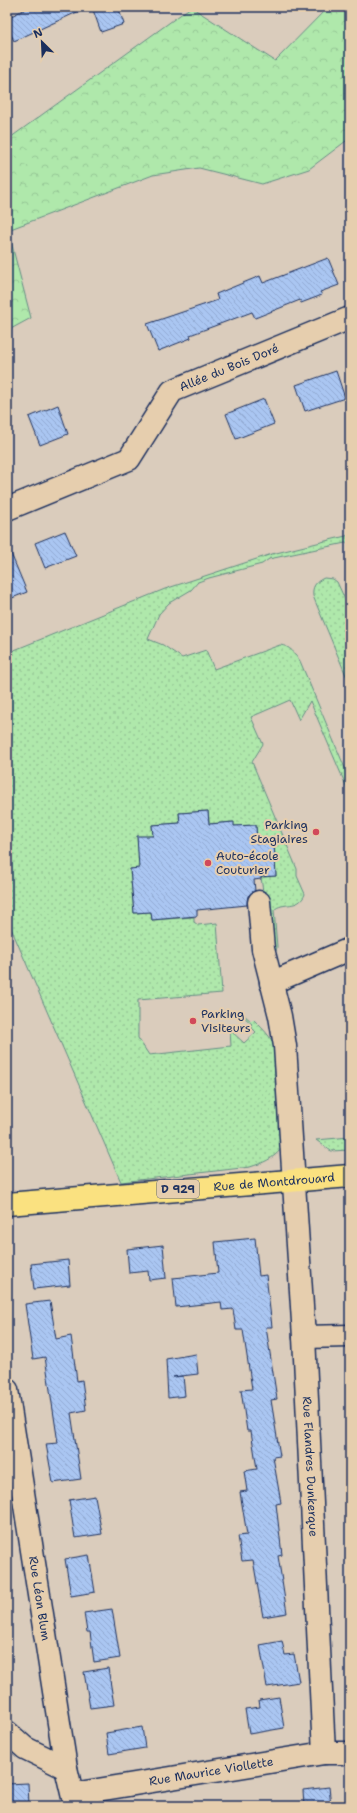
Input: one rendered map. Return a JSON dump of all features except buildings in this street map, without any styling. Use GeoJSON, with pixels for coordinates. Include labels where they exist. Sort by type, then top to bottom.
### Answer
{"type":"FeatureCollection","features":[{"type":"Feature","properties":{"kind":"main road","name":"Rue de Montdrouard"},"geometry":{"type":"LineString","coordinates":[[7,1204],[294,1179],[350,1176]]}},
{"type":"Feature","properties":{"kind":"street","name":"Allée du Bois Doré"},"geometry":{"type":"LineString","coordinates":[[7,509],[129,459],[172,391],[350,318]]}},
{"type":"Feature","properties":{"kind":"street","name":"Rue Flandres Dunkerque"},"geometry":{"type":"LineString","coordinates":[[259,902],[263,948],[286,1046],[304,1337],[324,1753]]}},
{"type":"Feature","properties":{"kind":"street"},"geometry":{"type":"LineString","coordinates":[[271,983],[350,949]]}},
{"type":"Feature","properties":{"kind":"street"},"geometry":{"type":"LineString","coordinates":[[304,1337],[350,1336]]}},
{"type":"Feature","properties":{"kind":"street","name":"Rue Léon Blum"},"geometry":{"type":"LineString","coordinates":[[7,1390],[66,1768],[74,1800]]}},
{"type":"Feature","properties":{"kind":"street"},"geometry":{"type":"LineString","coordinates":[[7,1732],[25,1748],[66,1768]]}},
{"type":"Feature","properties":{"kind":"street","name":"Rue Maurice Viollette"},"geometry":{"type":"LineString","coordinates":[[74,1800],[324,1753],[350,1753]]}},
{"type":"Feature","properties":{"kind":"green space"},"geometry":{"type":"Polygon","coordinates":[[[191,7],[275,61],[328,7],[350,7],[350,138],[309,169],[262,184],[199,168],[153,175],[8,230],[31,318],[7,331],[7,140],[191,7]]]}},
{"type":"Feature","properties":{"kind":"green space"},"geometry":{"type":"Polygon","coordinates":[[[350,535],[350,542],[269,559],[262,564],[198,582],[191,590],[169,603],[159,614],[148,639],[163,645],[182,658],[206,650],[214,669],[280,645],[289,648],[300,661],[350,780],[350,795],[310,701],[299,720],[290,700],[251,717],[263,744],[252,762],[297,869],[297,876],[305,894],[299,902],[278,907],[274,910],[277,947],[276,951],[271,953],[261,877],[276,876],[274,843],[257,844],[256,825],[234,826],[233,822],[209,824],[208,811],[179,813],[180,823],[152,825],[153,836],[137,837],[139,858],[142,868],[130,869],[134,913],[151,912],[152,920],[194,917],[194,922],[198,925],[217,923],[222,993],[138,1000],[138,1038],[149,1055],[231,1046],[230,1030],[244,1043],[256,1032],[250,1026],[252,1024],[244,1017],[244,1015],[251,1021],[253,1019],[266,1032],[278,1053],[282,1148],[268,1160],[250,1167],[121,1182],[7,919],[7,653],[165,589],[272,554],[350,535]]]}},
{"type":"Feature","properties":{"kind":"green space"},"geometry":{"type":"Polygon","coordinates":[[[324,578],[333,579],[337,582],[350,610],[350,685],[313,596],[315,585],[318,581],[324,578]]]}},
{"type":"Feature","properties":{"kind":"green space"},"geometry":{"type":"Polygon","coordinates":[[[350,1137],[350,1150],[331,1151],[316,1140],[350,1137]]]}},
{"type":"Feature","properties":{"kind":"place","name":"Parking Stagiaires"},"geometry":{"type":"Point","coordinates":[316,832]}},
{"type":"Feature","properties":{"kind":"place","name":"Auto-école Couturier"},"geometry":{"type":"Point","coordinates":[208,863]}},
{"type":"Feature","properties":{"kind":"place","name":"Parking Visiteurs"},"geometry":{"type":"Point","coordinates":[193,1021]}}]}
